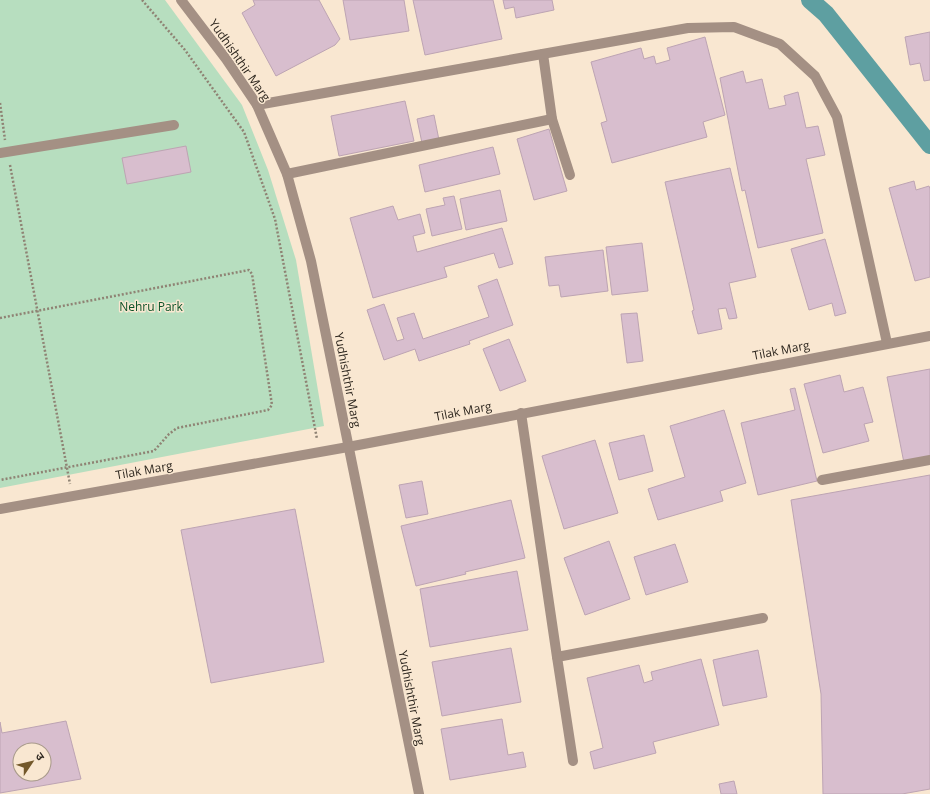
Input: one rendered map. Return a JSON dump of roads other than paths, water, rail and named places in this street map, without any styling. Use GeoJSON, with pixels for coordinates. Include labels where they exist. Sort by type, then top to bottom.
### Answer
{"type":"FeatureCollection","features":[{"type":"Feature","properties":{"kind":"street","name":"Yudhishthir Marg"},"geometry":{"type":"LineString","coordinates":[[181,0],[226,59],[257,105],[288,174],[311,260],[418,794]]}},
{"type":"Feature","properties":{"kind":"street"},"geometry":{"type":"LineString","coordinates":[[257,105],[688,28],[734,27],[780,44],[815,76],[837,117],[887,343]]}},
{"type":"Feature","properties":{"kind":"street"},"geometry":{"type":"LineString","coordinates":[[543,54],[552,119],[570,175]]}},
{"type":"Feature","properties":{"kind":"street"},"geometry":{"type":"LineString","coordinates":[[288,174],[552,119]]}},
{"type":"Feature","properties":{"kind":"street"},"geometry":{"type":"LineString","coordinates":[[4,153],[174,125]]}},
{"type":"Feature","properties":{"kind":"street","name":"Tilak Marg"},"geometry":{"type":"LineString","coordinates":[[0,509],[348,447],[930,336]]}},
{"type":"Feature","properties":{"kind":"street"},"geometry":{"type":"LineString","coordinates":[[521,413],[573,761]]}},
{"type":"Feature","properties":{"kind":"street"},"geometry":{"type":"LineString","coordinates":[[822,480],[930,460]]}},
{"type":"Feature","properties":{"kind":"street"},"geometry":{"type":"LineString","coordinates":[[557,657],[763,618]]}},
{"type":"Feature","properties":{"kind":"waterway"},"geometry":{"type":"LineString","coordinates":[[810,0],[826,14],[930,145]]}},
{"type":"Feature","properties":{"kind":"park label","name":"Nehru Park"},"geometry":{"type":"Point","coordinates":[151,306]}}]}
